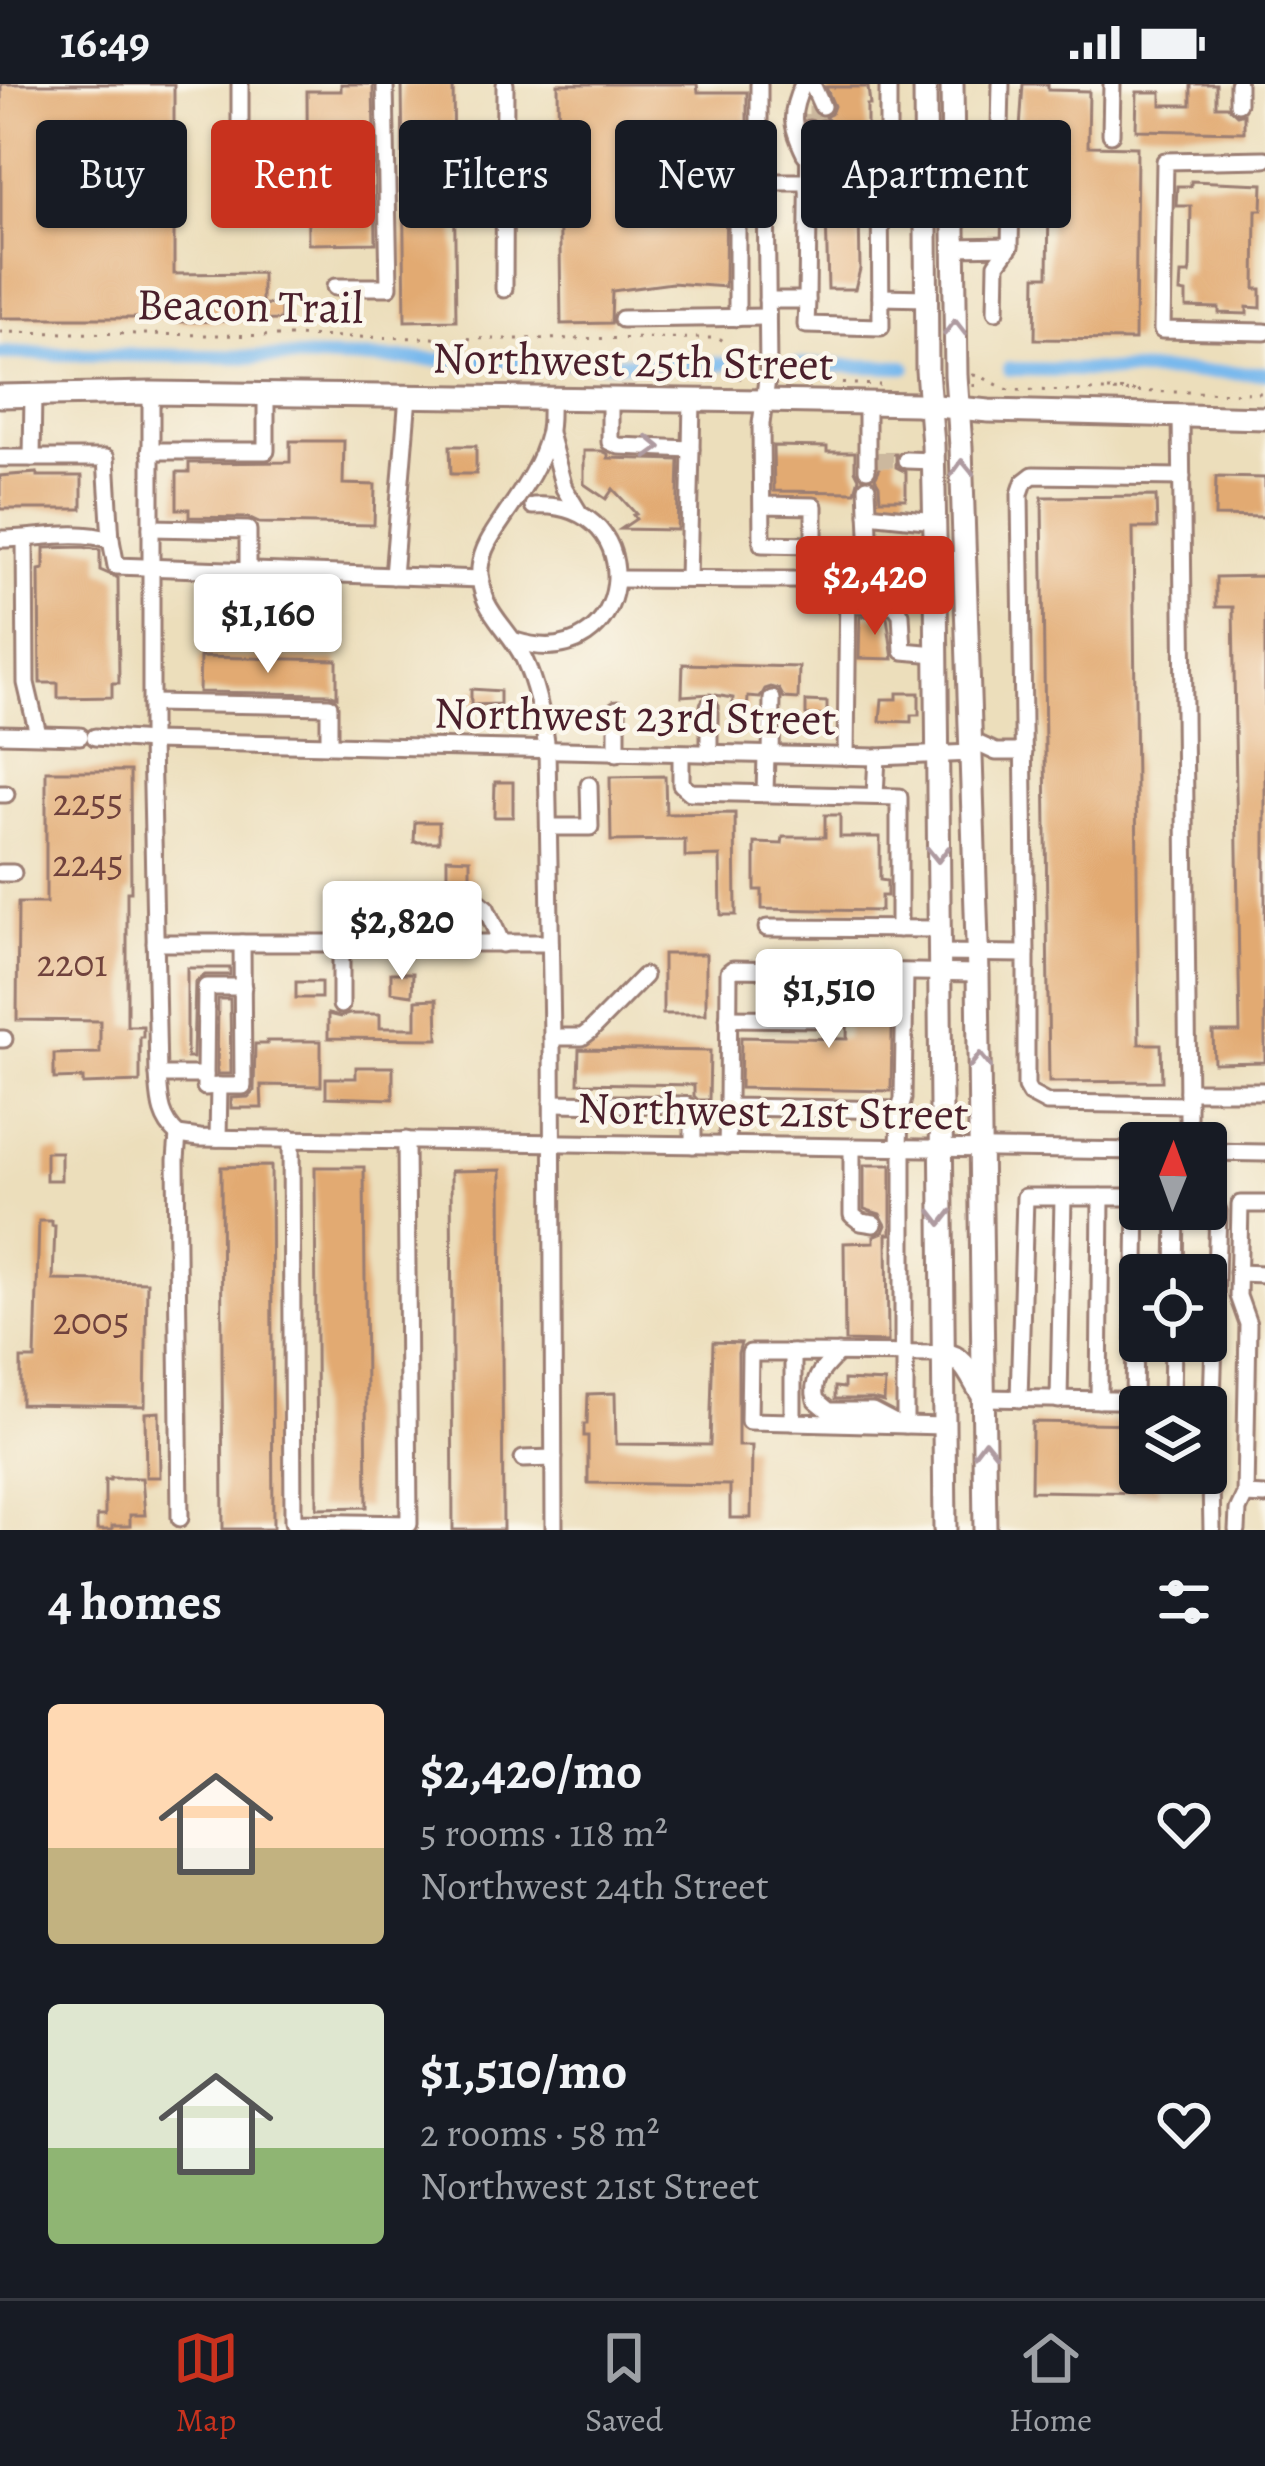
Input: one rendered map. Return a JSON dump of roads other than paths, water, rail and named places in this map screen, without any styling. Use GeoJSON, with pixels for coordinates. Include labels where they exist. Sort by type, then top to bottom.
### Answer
{"type":"FeatureCollection","features":[{"type":"Feature","properties":{"kind":"main road"},"geometry":{"type":"LineString","coordinates":[[925,84],[925,120]]}},
{"type":"Feature","properties":{"kind":"main road"},"geometry":{"type":"LineString","coordinates":[[952,84],[953,120]]}},
{"type":"Feature","properties":{"kind":"main road"},"geometry":{"type":"LineString","coordinates":[[926,228],[936,580],[944,1530]]}},
{"type":"Feature","properties":{"kind":"main road"},"geometry":{"type":"LineString","coordinates":[[955,228],[982,1149],[985,1530]]}},
{"type":"Feature","properties":{"kind":"main road","name":"Northwest 25th Street"},"geometry":{"type":"LineString","coordinates":[[0,396],[151,393],[692,400],[761,390],[874,394],[958,408],[1265,418]]}},
{"type":"Feature","properties":{"kind":"main road"},"geometry":{"type":"LineString","coordinates":[[943,1354],[963,1361],[984,1398]]}},
{"type":"Feature","properties":{"kind":"street"},"geometry":{"type":"LineString","coordinates":[[240,84],[240,120]]}},
{"type":"Feature","properties":{"kind":"street"},"geometry":{"type":"LineString","coordinates":[[335,287],[388,287],[386,84]]}},
{"type":"Feature","properties":{"kind":"street"},"geometry":{"type":"LineString","coordinates":[[504,290],[505,84]]}},
{"type":"Feature","properties":{"kind":"street"},"geometry":{"type":"LineString","coordinates":[[759,84],[759,120]]}},
{"type":"Feature","properties":{"kind":"street"},"geometry":{"type":"LineString","coordinates":[[808,84],[812,106]]}},
{"type":"Feature","properties":{"kind":"street"},"geometry":{"type":"LineString","coordinates":[[801,145],[793,128],[793,104],[808,84]]}},
{"type":"Feature","properties":{"kind":"street"},"geometry":{"type":"LineString","coordinates":[[886,120],[888,84]]}},
{"type":"Feature","properties":{"kind":"street"},"geometry":{"type":"LineString","coordinates":[[1000,84],[1000,120]]}},
{"type":"Feature","properties":{"kind":"street"},"geometry":{"type":"LineString","coordinates":[[1111,134],[1112,84]]}},
{"type":"Feature","properties":{"kind":"street"},"geometry":{"type":"LineString","coordinates":[[1238,84],[1238,104]]}},
{"type":"Feature","properties":{"kind":"street"},"geometry":{"type":"LineString","coordinates":[[1265,159],[1165,161],[1162,329],[1265,332]]}},
{"type":"Feature","properties":{"kind":"street"},"geometry":{"type":"LineString","coordinates":[[737,228],[737,318]]}},
{"type":"Feature","properties":{"kind":"street"},"geometry":{"type":"LineString","coordinates":[[762,506],[761,390],[768,372],[766,228]]}},
{"type":"Feature","properties":{"kind":"street"},"geometry":{"type":"LineString","coordinates":[[807,228],[806,326],[881,327],[882,228]]}},
{"type":"Feature","properties":{"kind":"street"},"geometry":{"type":"LineString","coordinates":[[996,311],[997,264],[1010,246],[1010,228]]}},
{"type":"Feature","properties":{"kind":"street"},"geometry":{"type":"LineString","coordinates":[[955,247],[1010,246]]}},
{"type":"Feature","properties":{"kind":"street"},"geometry":{"type":"LineString","coordinates":[[881,298],[927,298]]}},
{"type":"Feature","properties":{"kind":"street"},"geometry":{"type":"LineString","coordinates":[[622,319],[737,318],[806,300]]}},
{"type":"Feature","properties":{"kind":"street"},"geometry":{"type":"LineString","coordinates":[[151,393],[158,1075],[161,1111],[178,1135],[180,1518]]}},
{"type":"Feature","properties":{"kind":"street"},"geometry":{"type":"LineString","coordinates":[[151,451],[266,451],[266,394]]}},
{"type":"Feature","properties":{"kind":"street"},"geometry":{"type":"LineString","coordinates":[[871,580],[868,514],[874,394]]}},
{"type":"Feature","properties":{"kind":"street"},"geometry":{"type":"LineString","coordinates":[[32,458],[34,395]]}},
{"type":"Feature","properties":{"kind":"street"},"geometry":{"type":"LineString","coordinates":[[392,576],[408,396]]}},
{"type":"Feature","properties":{"kind":"street"},"geometry":{"type":"LineString","coordinates":[[550,398],[549,433],[564,488],[580,514]]}},
{"type":"Feature","properties":{"kind":"street"},"geometry":{"type":"LineString","coordinates":[[610,399],[610,442],[691,449]]}},
{"type":"Feature","properties":{"kind":"street"},"geometry":{"type":"LineString","coordinates":[[688,579],[692,400]]}},
{"type":"Feature","properties":{"kind":"street"},"geometry":{"type":"LineString","coordinates":[[1181,414],[1188,1122]]}},
{"type":"Feature","properties":{"kind":"street"},"geometry":{"type":"LineString","coordinates":[[549,433],[530,476],[483,552],[481,578],[488,608],[515,641],[532,681],[547,749],[554,1530]]}},
{"type":"Feature","properties":{"kind":"street"},"geometry":{"type":"LineString","coordinates":[[0,458],[106,458],[116,566],[481,578]]}},
{"type":"Feature","properties":{"kind":"street"},"geometry":{"type":"LineString","coordinates":[[906,460],[934,461]]}},
{"type":"Feature","properties":{"kind":"street"},"geometry":{"type":"LineString","coordinates":[[1182,477],[1033,475],[1020,494],[1026,1087],[1047,1103],[1265,1091]]}},
{"type":"Feature","properties":{"kind":"street"},"geometry":{"type":"LineString","coordinates":[[515,641],[546,648],[576,641],[610,609],[618,579],[604,534],[565,508],[533,506]]}},
{"type":"Feature","properties":{"kind":"street"},"geometry":{"type":"LineString","coordinates":[[868,514],[934,520]]}},
{"type":"Feature","properties":{"kind":"street"},"geometry":{"type":"LineString","coordinates":[[151,528],[248,530],[248,571]]}},
{"type":"Feature","properties":{"kind":"street"},"geometry":{"type":"LineString","coordinates":[[0,539],[47,535],[111,540]]}},
{"type":"Feature","properties":{"kind":"street"},"geometry":{"type":"LineString","coordinates":[[25,539],[26,683],[38,734]]}},
{"type":"Feature","properties":{"kind":"street"},"geometry":{"type":"LineString","coordinates":[[618,579],[936,580]]}},
{"type":"Feature","properties":{"kind":"street"},"geometry":{"type":"LineString","coordinates":[[846,757],[848,580]]}},
{"type":"Feature","properties":{"kind":"street"},"geometry":{"type":"LineString","coordinates":[[848,604],[894,605],[901,614],[903,651],[936,654]]}},
{"type":"Feature","properties":{"kind":"street"},"geometry":{"type":"LineString","coordinates":[[765,793],[772,699]]}},
{"type":"Feature","properties":{"kind":"street"},"geometry":{"type":"LineString","coordinates":[[151,703],[329,706],[329,744]]}},
{"type":"Feature","properties":{"kind":"street"},"geometry":{"type":"LineString","coordinates":[[709,754],[710,706]]}},
{"type":"Feature","properties":{"kind":"street"},"geometry":{"type":"LineString","coordinates":[[617,709],[617,753]]}},
{"type":"Feature","properties":{"kind":"street","name":"Northwest 23rd Street"},"geometry":{"type":"LineString","coordinates":[[0,734],[617,753],[877,757],[938,755],[972,747],[1024,752]]}},
{"type":"Feature","properties":{"kind":"street"},"geometry":{"type":"LineString","coordinates":[[681,754],[680,784],[686,791],[897,795],[899,928]]}},
{"type":"Feature","properties":{"kind":"street"},"geometry":{"type":"LineString","coordinates":[[875,795],[877,757]]}},
{"type":"Feature","properties":{"kind":"street"},"geometry":{"type":"LineString","coordinates":[[549,827],[590,826],[589,785]]}},
{"type":"Feature","properties":{"kind":"street"},"geometry":{"type":"LineString","coordinates":[[437,944],[437,906],[480,903],[502,944]]}},
{"type":"Feature","properties":{"kind":"street"},"geometry":{"type":"LineString","coordinates":[[767,928],[939,929]]}},
{"type":"Feature","properties":{"kind":"street"},"geometry":{"type":"LineString","coordinates":[[155,943],[550,944]]}},
{"type":"Feature","properties":{"kind":"street"},"geometry":{"type":"LineString","coordinates":[[158,1075],[243,1086],[242,943]]}},
{"type":"Feature","properties":{"kind":"street"},"geometry":{"type":"LineString","coordinates":[[341,944],[341,1005]]}},
{"type":"Feature","properties":{"kind":"street"},"geometry":{"type":"LineString","coordinates":[[727,1146],[729,972],[733,969],[905,973],[939,963],[977,964],[1026,954]]}},
{"type":"Feature","properties":{"kind":"street"},"geometry":{"type":"LineString","coordinates":[[728,1018],[824,1019],[825,970]]}},
{"type":"Feature","properties":{"kind":"street"},"geometry":{"type":"LineString","coordinates":[[901,1425],[904,1354],[889,1224],[901,1148],[905,973]]}},
{"type":"Feature","properties":{"kind":"street"},"geometry":{"type":"LineString","coordinates":[[552,1037],[582,1037],[644,976]]}},
{"type":"Feature","properties":{"kind":"street"},"geometry":{"type":"LineString","coordinates":[[218,1138],[206,987],[243,987]]}},
{"type":"Feature","properties":{"kind":"street"},"geometry":{"type":"LineString","coordinates":[[552,1103],[686,1106],[693,1112],[693,1145]]}},
{"type":"Feature","properties":{"kind":"street"},"geometry":{"type":"LineString","coordinates":[[728,1107],[900,1110]]}},
{"type":"Feature","properties":{"kind":"street","name":"Northwest 21st Street"},"geometry":{"type":"LineString","coordinates":[[178,1135],[1119,1151]]}},
{"type":"Feature","properties":{"kind":"street"},"geometry":{"type":"LineString","coordinates":[[292,1138],[293,1522],[409,1524],[406,1140]]}},
{"type":"Feature","properties":{"kind":"street"},"geometry":{"type":"LineString","coordinates":[[852,1148],[852,1215],[861,1222],[889,1224]]}},
{"type":"Feature","properties":{"kind":"street"},"geometry":{"type":"LineString","coordinates":[[1227,1152],[1265,1153]]}},
{"type":"Feature","properties":{"kind":"street"},"geometry":{"type":"LineString","coordinates":[[1019,1400],[1025,1197],[1119,1197]]}},
{"type":"Feature","properties":{"kind":"street"},"geometry":{"type":"LineString","coordinates":[[1059,1400],[1063,1197]]}},
{"type":"Feature","properties":{"kind":"street"},"geometry":{"type":"LineString","coordinates":[[1100,1400],[1101,1197]]}},
{"type":"Feature","properties":{"kind":"street"},"geometry":{"type":"LineString","coordinates":[[1237,1530],[1245,1495],[1248,1324],[1238,1296],[1240,1204],[1265,1204]]}},
{"type":"Feature","properties":{"kind":"street"},"geometry":{"type":"LineString","coordinates":[[1134,1386],[1137,1230]]}},
{"type":"Feature","properties":{"kind":"street"},"geometry":{"type":"LineString","coordinates":[[1213,1386],[1217,1230]]}},
{"type":"Feature","properties":{"kind":"street"},"geometry":{"type":"LineString","coordinates":[[1238,1274],[1265,1274]]}},
{"type":"Feature","properties":{"kind":"street"},"geometry":{"type":"LineString","coordinates":[[793,1422],[794,1352]]}},
{"type":"Feature","properties":{"kind":"street"},"geometry":{"type":"LineString","coordinates":[[943,1354],[750,1353],[749,1420],[943,1426]]}},
{"type":"Feature","properties":{"kind":"street"},"geometry":{"type":"LineString","coordinates":[[838,1353],[813,1387],[821,1408],[872,1412],[901,1425]]}},
{"type":"Feature","properties":{"kind":"street"},"geometry":{"type":"LineString","coordinates":[[984,1398],[1119,1401]]}},
{"type":"Feature","properties":{"kind":"street"},"geometry":{"type":"LineString","coordinates":[[523,1459],[554,1459]]}},
{"type":"Feature","properties":{"kind":"street"},"geometry":{"type":"LineString","coordinates":[[1211,1494],[1211,1530]]}},
{"type":"Feature","properties":{"kind":"street"},"geometry":{"type":"LineString","coordinates":[[1245,1495],[1265,1496]]}},
{"type":"Feature","properties":{"kind":"waterway"},"geometry":{"type":"LineString","coordinates":[[0,353],[723,364]]}},
{"type":"Feature","properties":{"kind":"waterway"},"geometry":{"type":"LineString","coordinates":[[796,365],[905,367]]}},
{"type":"Feature","properties":{"kind":"waterway"},"geometry":{"type":"LineString","coordinates":[[1009,369],[1265,373]]}},
{"type":"Feature","properties":{"kind":"tunnel"},"geometry":{"type":"LineString","coordinates":[[802,106],[802,120]]}},
{"type":"Feature","properties":{"kind":"tunnel"},"geometry":{"type":"LineString","coordinates":[[816,106],[816,120]]}},
{"type":"Feature","properties":{"kind":"tunnel"},"geometry":{"type":"LineString","coordinates":[[878,460],[906,460]]}}]}
